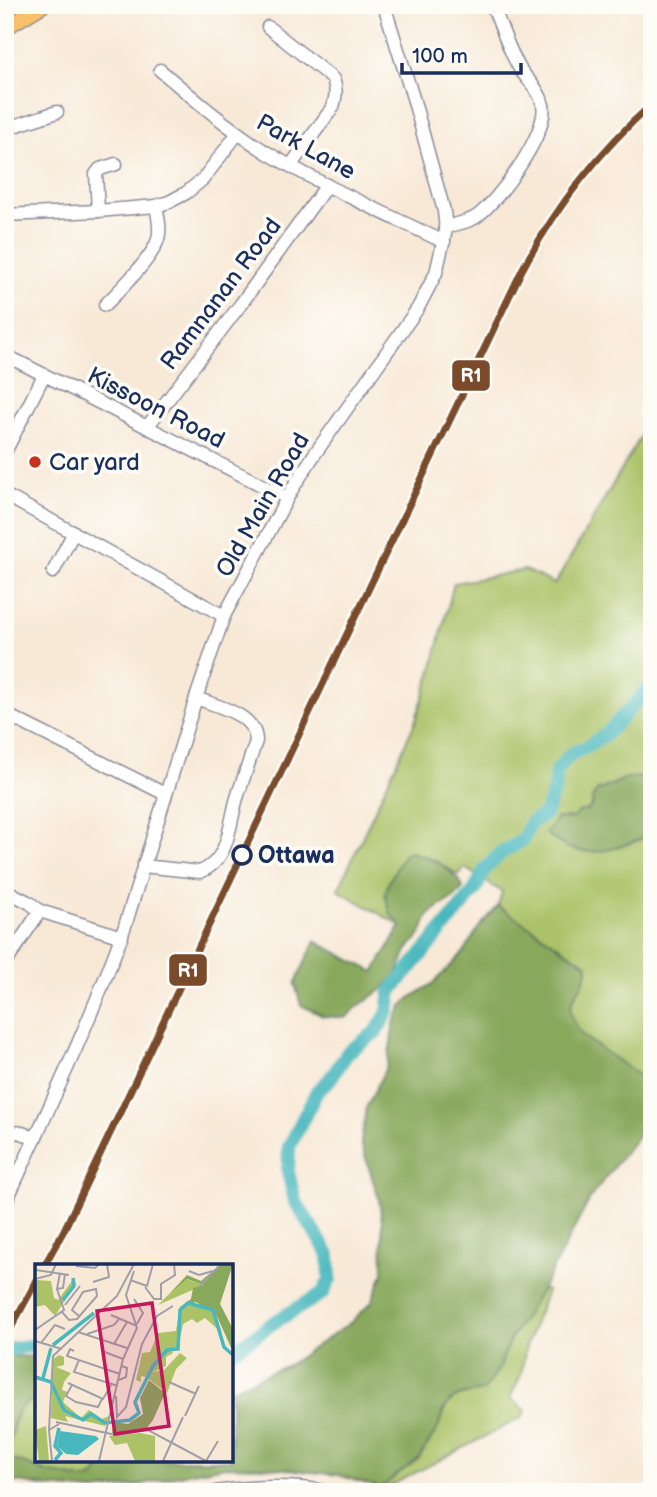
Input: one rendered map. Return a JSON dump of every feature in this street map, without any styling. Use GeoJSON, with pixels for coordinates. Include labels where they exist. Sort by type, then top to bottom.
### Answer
{"type":"FeatureCollection","features":[{"type":"Feature","properties":{"kind":"main road"},"geometry":{"type":"LineString","coordinates":[[5,28],[43,5]]}},
{"type":"Feature","properties":{"kind":"street","name":"Old Main Road"},"geometry":{"type":"LineString","coordinates":[[5,1204],[101,991],[116,950],[116,935],[143,866],[224,616],[287,498],[314,455],[418,308],[436,273],[444,242],[444,211],[384,5]]}},
{"type":"Feature","properties":{"kind":"street"},"geometry":{"type":"LineString","coordinates":[[445,227],[468,222],[492,204],[524,160],[542,117],[544,107],[539,95],[521,69],[492,5]]}},
{"type":"Feature","properties":{"kind":"street"},"geometry":{"type":"LineString","coordinates":[[268,27],[333,79],[336,88],[333,107],[291,165]]}},
{"type":"Feature","properties":{"kind":"street","name":"Park Lane"},"geometry":{"type":"LineString","coordinates":[[160,70],[238,133],[327,185],[444,242]]}},
{"type":"Feature","properties":{"kind":"street"},"geometry":{"type":"LineString","coordinates":[[5,129],[57,112]]}},
{"type":"Feature","properties":{"kind":"street"},"geometry":{"type":"LineString","coordinates":[[5,215],[97,211],[156,206],[169,202],[203,179],[238,133]]}},
{"type":"Feature","properties":{"kind":"street"},"geometry":{"type":"LineString","coordinates":[[97,211],[96,174],[100,169],[116,164]]}},
{"type":"Feature","properties":{"kind":"street","name":"Ramnanan Road"},"geometry":{"type":"LineString","coordinates":[[146,427],[241,304],[327,185]]}},
{"type":"Feature","properties":{"kind":"street"},"geometry":{"type":"LineString","coordinates":[[105,305],[132,278],[155,248],[159,235],[156,206]]}},
{"type":"Feature","properties":{"kind":"street","name":"Kissoon Road"},"geometry":{"type":"LineString","coordinates":[[5,355],[287,498]]}},
{"type":"Feature","properties":{"kind":"street"},"geometry":{"type":"LineString","coordinates":[[5,452],[44,375]]}},
{"type":"Feature","properties":{"kind":"street"},"geometry":{"type":"LineString","coordinates":[[5,495],[224,616]]}},
{"type":"Feature","properties":{"kind":"street"},"geometry":{"type":"LineString","coordinates":[[53,572],[74,532]]}},
{"type":"Feature","properties":{"kind":"street"},"geometry":{"type":"LineString","coordinates":[[143,866],[200,872],[219,856],[230,834],[236,801],[256,741],[255,732],[244,718],[196,698]]}},
{"type":"Feature","properties":{"kind":"street"},"geometry":{"type":"LineString","coordinates":[[5,714],[165,793]]}},
{"type":"Feature","properties":{"kind":"street"},"geometry":{"type":"LineString","coordinates":[[5,890],[40,911],[116,935]]}},
{"type":"Feature","properties":{"kind":"street"},"geometry":{"type":"LineString","coordinates":[[5,964],[40,911]]}},
{"type":"Feature","properties":{"kind":"street"},"geometry":{"type":"LineString","coordinates":[[5,1138],[13,1132],[22,1132],[35,1139]]}},
{"type":"Feature","properties":{"kind":"street"},"geometry":{"type":"LineString","coordinates":[[216,1492],[276,1487],[330,1492]]}},
{"type":"Feature","properties":{"kind":"green space"},"geometry":{"type":"Polygon","coordinates":[[[652,417],[652,788],[644,778],[627,778],[597,791],[588,810],[579,812],[573,818],[565,817],[652,835],[652,1085],[581,1035],[574,1022],[571,1005],[582,985],[588,965],[498,906],[502,892],[465,868],[458,875],[428,858],[407,852],[389,882],[401,926],[338,890],[414,725],[431,674],[454,583],[525,570],[555,584],[652,417]]]}},
{"type":"Feature","properties":{"kind":"green space"},"geometry":{"type":"Polygon","coordinates":[[[644,777],[652,788],[652,835],[595,852],[569,848],[545,832],[556,818],[573,818],[579,812],[588,810],[597,791],[627,778],[644,777]]]}},
{"type":"Feature","properties":{"kind":"green space"},"geometry":{"type":"Polygon","coordinates":[[[407,852],[432,859],[446,868],[463,887],[460,892],[428,916],[421,933],[407,951],[391,982],[346,1018],[323,1016],[301,1005],[295,984],[315,941],[374,972],[401,926],[390,913],[385,894],[407,852]]]}},
{"type":"Feature","properties":{"kind":"green space"},"geometry":{"type":"Polygon","coordinates":[[[498,906],[588,965],[582,985],[571,1005],[574,1022],[582,1035],[652,1085],[652,1118],[592,1195],[542,1289],[509,1341],[500,1367],[483,1391],[460,1395],[450,1401],[443,1411],[438,1428],[419,1458],[380,1488],[338,1475],[267,1467],[226,1466],[136,1486],[94,1491],[5,1480],[5,1460],[85,1480],[94,1477],[100,1462],[233,1462],[233,1388],[288,1365],[350,1323],[372,1302],[383,1273],[382,1221],[379,1199],[361,1143],[366,1108],[387,1066],[394,1023],[402,1006],[435,982],[464,952],[479,927],[498,906]]]}},
{"type":"Feature","properties":{"kind":"green space"},"geometry":{"type":"Polygon","coordinates":[[[542,1289],[547,1291],[526,1346],[521,1375],[510,1398],[526,1411],[521,1418],[384,1489],[380,1488],[399,1473],[426,1444],[437,1430],[452,1400],[483,1390],[500,1367],[509,1341],[542,1289]]]}},
{"type":"Feature","properties":{"kind":"green space"},"geometry":{"type":"Polygon","coordinates":[[[8,1356],[35,1357],[35,1399],[27,1402],[17,1413],[5,1449],[5,1361],[8,1356]]]}},
{"type":"Feature","properties":{"kind":"green space"},"geometry":{"type":"Polygon","coordinates":[[[35,1399],[35,1462],[100,1462],[94,1477],[85,1480],[5,1460],[17,1413],[35,1399]]]}},
{"type":"Feature","properties":{"kind":"waterway"},"geometry":{"type":"LineString","coordinates":[[233,1351],[323,1293],[330,1279],[329,1255],[295,1201],[288,1172],[289,1147],[317,1091],[330,1079],[348,1052],[376,1032],[388,1012],[391,991],[463,905],[476,888],[485,869],[501,853],[523,840],[530,823],[545,814],[555,788],[556,772],[569,755],[606,734],[652,685]]}},
{"type":"Feature","properties":{"kind":"waterway"},"geometry":{"type":"LineString","coordinates":[[5,1350],[35,1347]]}},
{"type":"Feature","properties":{"kind":"railway"},"geometry":{"type":"LineString","coordinates":[[45,1264],[63,1232],[522,270],[549,224],[580,181],[614,141],[652,104]]}},
{"type":"Feature","properties":{"kind":"railway"},"geometry":{"type":"LineString","coordinates":[[5,1339],[35,1284]]}},
{"type":"Feature","properties":{"kind":"transit line","name":"R1"},"geometry":{"type":"LineString","coordinates":[[45,1264],[63,1232],[522,270],[549,224],[580,181],[614,141],[652,104]]}},
{"type":"Feature","properties":{"kind":"transit line","name":"R1"},"geometry":{"type":"LineString","coordinates":[[5,1339],[35,1284]]}},
{"type":"Feature","properties":{"kind":"place","name":"Car yard"},"geometry":{"type":"Point","coordinates":[35,462]}},
{"type":"Feature","properties":{"kind":"place","name":"Ottawa"},"geometry":{"type":"Point","coordinates":[242,855]}}]}
